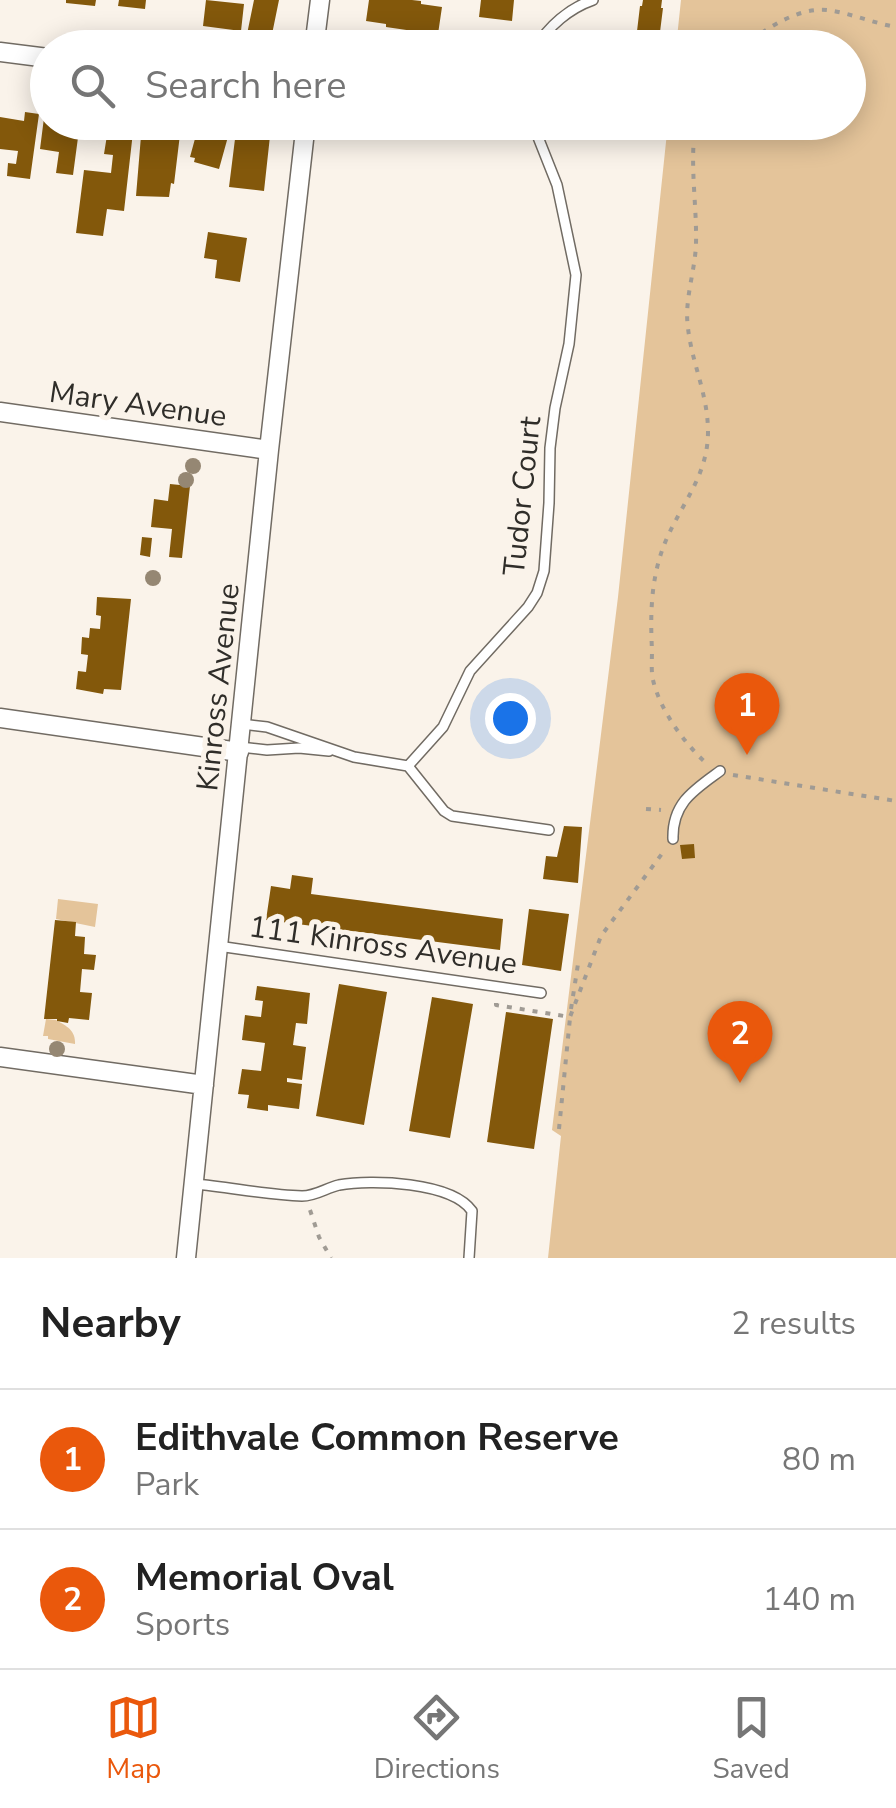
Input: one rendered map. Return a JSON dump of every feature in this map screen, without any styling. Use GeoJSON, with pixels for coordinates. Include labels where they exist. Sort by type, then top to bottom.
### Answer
{"type":"FeatureCollection","features":[{"type":"Feature","properties":{"kind":"street"},"geometry":{"type":"LineString","coordinates":[[316,30],[320,0]]}},
{"type":"Feature","properties":{"kind":"street"},"geometry":{"type":"LineString","coordinates":[[0,52],[30,56]]}},
{"type":"Feature","properties":{"kind":"street","name":"Kinross Avenue"},"geometry":{"type":"LineString","coordinates":[[186,1258],[304,140]]}},
{"type":"Feature","properties":{"kind":"street","name":"Mary Avenue"},"geometry":{"type":"LineString","coordinates":[[0,412],[269,450]]}},
{"type":"Feature","properties":{"kind":"street"},"geometry":{"type":"LineString","coordinates":[[0,718],[240,749]]}},
{"type":"Feature","properties":{"kind":"street"},"geometry":{"type":"LineString","coordinates":[[0,1057],[204,1085]]}},
{"type":"Feature","properties":{"kind":"lane"},"geometry":{"type":"LineString","coordinates":[[550,30],[577,6],[593,0]]}},
{"type":"Feature","properties":{"kind":"lane","name":"Tudor Court"},"geometry":{"type":"LineString","coordinates":[[408,766],[440,732],[470,672],[528,607],[544,571],[553,419],[569,344],[576,275],[559,193],[539,140]]}},
{"type":"Feature","properties":{"kind":"lane"},"geometry":{"type":"LineString","coordinates":[[242,724],[267,727],[361,759],[408,766],[452,816],[549,830]]}},
{"type":"Feature","properties":{"kind":"lane"},"geometry":{"type":"LineString","coordinates":[[240,749],[307,748],[337,752]]}},
{"type":"Feature","properties":{"kind":"lane"},"geometry":{"type":"LineString","coordinates":[[673,839],[677,810],[720,771]]}},
{"type":"Feature","properties":{"kind":"lane","name":"111 Kinross Avenue"},"geometry":{"type":"LineString","coordinates":[[218,946],[541,994]]}},
{"type":"Feature","properties":{"kind":"lane"},"geometry":{"type":"LineString","coordinates":[[194,1184],[306,1196],[336,1186],[376,1182],[436,1190],[454,1196],[468,1205],[472,1213],[469,1258]]}},
{"type":"Feature","properties":{"kind":"path"},"geometry":{"type":"LineString","coordinates":[[769,30],[806,11],[823,10],[896,27]]}},
{"type":"Feature","properties":{"kind":"path"},"geometry":{"type":"LineString","coordinates":[[694,140],[696,247],[687,326],[706,398],[708,435],[706,459],[698,482],[668,536],[660,559],[650,611],[653,680],[691,749],[720,771],[896,801]]}},
{"type":"Feature","properties":{"kind":"path"},"geometry":{"type":"LineString","coordinates":[[570,1017],[601,936],[673,839]]}},
{"type":"Feature","properties":{"kind":"path"},"geometry":{"type":"LineString","coordinates":[[559,1129],[578,964]]}},
{"type":"Feature","properties":{"kind":"path"},"geometry":{"type":"LineString","coordinates":[[498,987],[496,1005],[570,1017]]}},
{"type":"Feature","properties":{"kind":"path"},"geometry":{"type":"LineString","coordinates":[[306,1196],[319,1238],[330,1258]]}},
{"type":"Feature","properties":{"kind":"shaded area"},"geometry":{"type":"Polygon","coordinates":[[[681,0],[896,0],[896,1258],[548,1258],[561,1136],[552,1130],[618,597],[666,140],[866,140],[866,30],[678,30],[681,0]]]}},
{"type":"Feature","properties":{"kind":"shaded area"},"geometry":{"type":"Polygon","coordinates":[[[58,899],[98,904],[95,927],[56,919],[58,899]]]}},
{"type":"Feature","properties":{"kind":"shaded area"},"geometry":{"type":"Polygon","coordinates":[[[46,1019],[69,1028],[75,1044],[43,1036],[46,1019]]]}},
{"type":"Feature","properties":{"kind":"building"},"geometry":{"type":"Polygon","coordinates":[[[66,0],[96,0],[95,6],[66,0]]]}},
{"type":"Feature","properties":{"kind":"building"},"geometry":{"type":"Polygon","coordinates":[[[119,0],[146,0],[145,9],[118,6],[119,0]]]}},
{"type":"Feature","properties":{"kind":"building"},"geometry":{"type":"Polygon","coordinates":[[[206,0],[244,4],[241,30],[203,26],[206,0]]]}},
{"type":"Feature","properties":{"kind":"building"},"geometry":{"type":"Polygon","coordinates":[[[254,0],[279,0],[273,30],[248,30],[254,0]]]}},
{"type":"Feature","properties":{"kind":"building"},"geometry":{"type":"Polygon","coordinates":[[[369,0],[412,0],[442,7],[439,30],[406,30],[366,21],[369,0]]]}},
{"type":"Feature","properties":{"kind":"building"},"geometry":{"type":"Polygon","coordinates":[[[481,0],[514,0],[512,21],[479,17],[481,0]]]}},
{"type":"Feature","properties":{"kind":"building"},"geometry":{"type":"Polygon","coordinates":[[[643,0],[662,0],[660,30],[637,30],[643,0]]]}},
{"type":"Feature","properties":{"kind":"building"},"geometry":{"type":"Polygon","coordinates":[[[25,112],[30,113],[30,140],[35,140],[30,179],[7,176],[8,163],[16,164],[18,151],[0,149],[0,117],[24,121],[25,112]]]}},
{"type":"Feature","properties":{"kind":"building"},"geometry":{"type":"Polygon","coordinates":[[[41,140],[78,140],[73,175],[56,173],[59,152],[40,149],[41,140]]]}},
{"type":"Feature","properties":{"kind":"building"},"geometry":{"type":"Polygon","coordinates":[[[106,140],[132,140],[124,211],[107,209],[103,236],[76,233],[84,170],[111,173],[113,155],[104,154],[106,140]]]}},
{"type":"Feature","properties":{"kind":"building"},"geometry":{"type":"Polygon","coordinates":[[[141,140],[179,140],[169,197],[136,196],[141,140]]]}},
{"type":"Feature","properties":{"kind":"building"},"geometry":{"type":"Polygon","coordinates":[[[195,140],[227,140],[219,169],[194,162],[195,158],[190,157],[195,140]]]}},
{"type":"Feature","properties":{"kind":"building"},"geometry":{"type":"Polygon","coordinates":[[[235,140],[270,140],[264,191],[229,187],[235,140]]]}},
{"type":"Feature","properties":{"kind":"building"},"geometry":{"type":"Polygon","coordinates":[[[208,232],[247,238],[240,282],[215,278],[217,260],[204,258],[208,232]]]}},
{"type":"Feature","properties":{"kind":"building"},"geometry":{"type":"Polygon","coordinates":[[[170,484],[190,486],[182,558],[169,557],[172,529],[151,527],[154,499],[168,501],[170,484]]]}},
{"type":"Feature","properties":{"kind":"building"},"geometry":{"type":"Polygon","coordinates":[[[142,537],[152,538],[150,557],[140,555],[142,537]]]}},
{"type":"Feature","properties":{"kind":"building"},"geometry":{"type":"Polygon","coordinates":[[[97,597],[131,599],[121,690],[104,689],[103,694],[76,689],[78,671],[86,672],[88,655],[81,654],[82,637],[89,638],[90,628],[100,629],[97,597]]]}},
{"type":"Feature","properties":{"kind":"building"},"geometry":{"type":"Polygon","coordinates":[[[564,826],[582,827],[578,883],[543,879],[546,856],[557,857],[564,826]]]}},
{"type":"Feature","properties":{"kind":"building"},"geometry":{"type":"Polygon","coordinates":[[[694,844],[695,858],[682,859],[680,845],[694,844]]]}},
{"type":"Feature","properties":{"kind":"building"},"geometry":{"type":"Polygon","coordinates":[[[292,875],[313,878],[311,894],[503,919],[500,950],[266,920],[271,886],[290,889],[292,875]]]}},
{"type":"Feature","properties":{"kind":"building"},"geometry":{"type":"Polygon","coordinates":[[[529,909],[569,914],[561,971],[522,965],[529,909]]]}},
{"type":"Feature","properties":{"kind":"building"},"geometry":{"type":"Polygon","coordinates":[[[55,920],[76,922],[75,936],[85,937],[84,954],[96,955],[94,970],[82,969],[80,992],[92,993],[89,1020],[69,1018],[68,1023],[44,1019],[55,920]]]}},
{"type":"Feature","properties":{"kind":"building"},"geometry":{"type":"Polygon","coordinates":[[[339,984],[387,992],[364,1125],[316,1116],[339,984]]]}},
{"type":"Feature","properties":{"kind":"building"},"geometry":{"type":"Polygon","coordinates":[[[257,986],[310,993],[307,1024],[296,1023],[293,1045],[306,1047],[302,1080],[287,1078],[287,1082],[302,1084],[299,1109],[268,1105],[268,1111],[247,1108],[249,1095],[238,1094],[242,1069],[261,1071],[265,1043],[242,1040],[245,1015],[261,1017],[263,1001],[255,1000],[257,986]]]}},
{"type":"Feature","properties":{"kind":"building"},"geometry":{"type":"Polygon","coordinates":[[[432,997],[473,1004],[450,1138],[409,1131],[432,997]]]}},
{"type":"Feature","properties":{"kind":"building"},"geometry":{"type":"Polygon","coordinates":[[[506,1012],[553,1019],[534,1149],[487,1142],[506,1012]]]}},
{"type":"Feature","properties":{"kind":"place","name":"Edithvale Common Reserve"},"geometry":{"type":"Point","coordinates":[747,755]}},
{"type":"Feature","properties":{"kind":"place","name":"Memorial Oval"},"geometry":{"type":"Point","coordinates":[740,1083]}}]}
